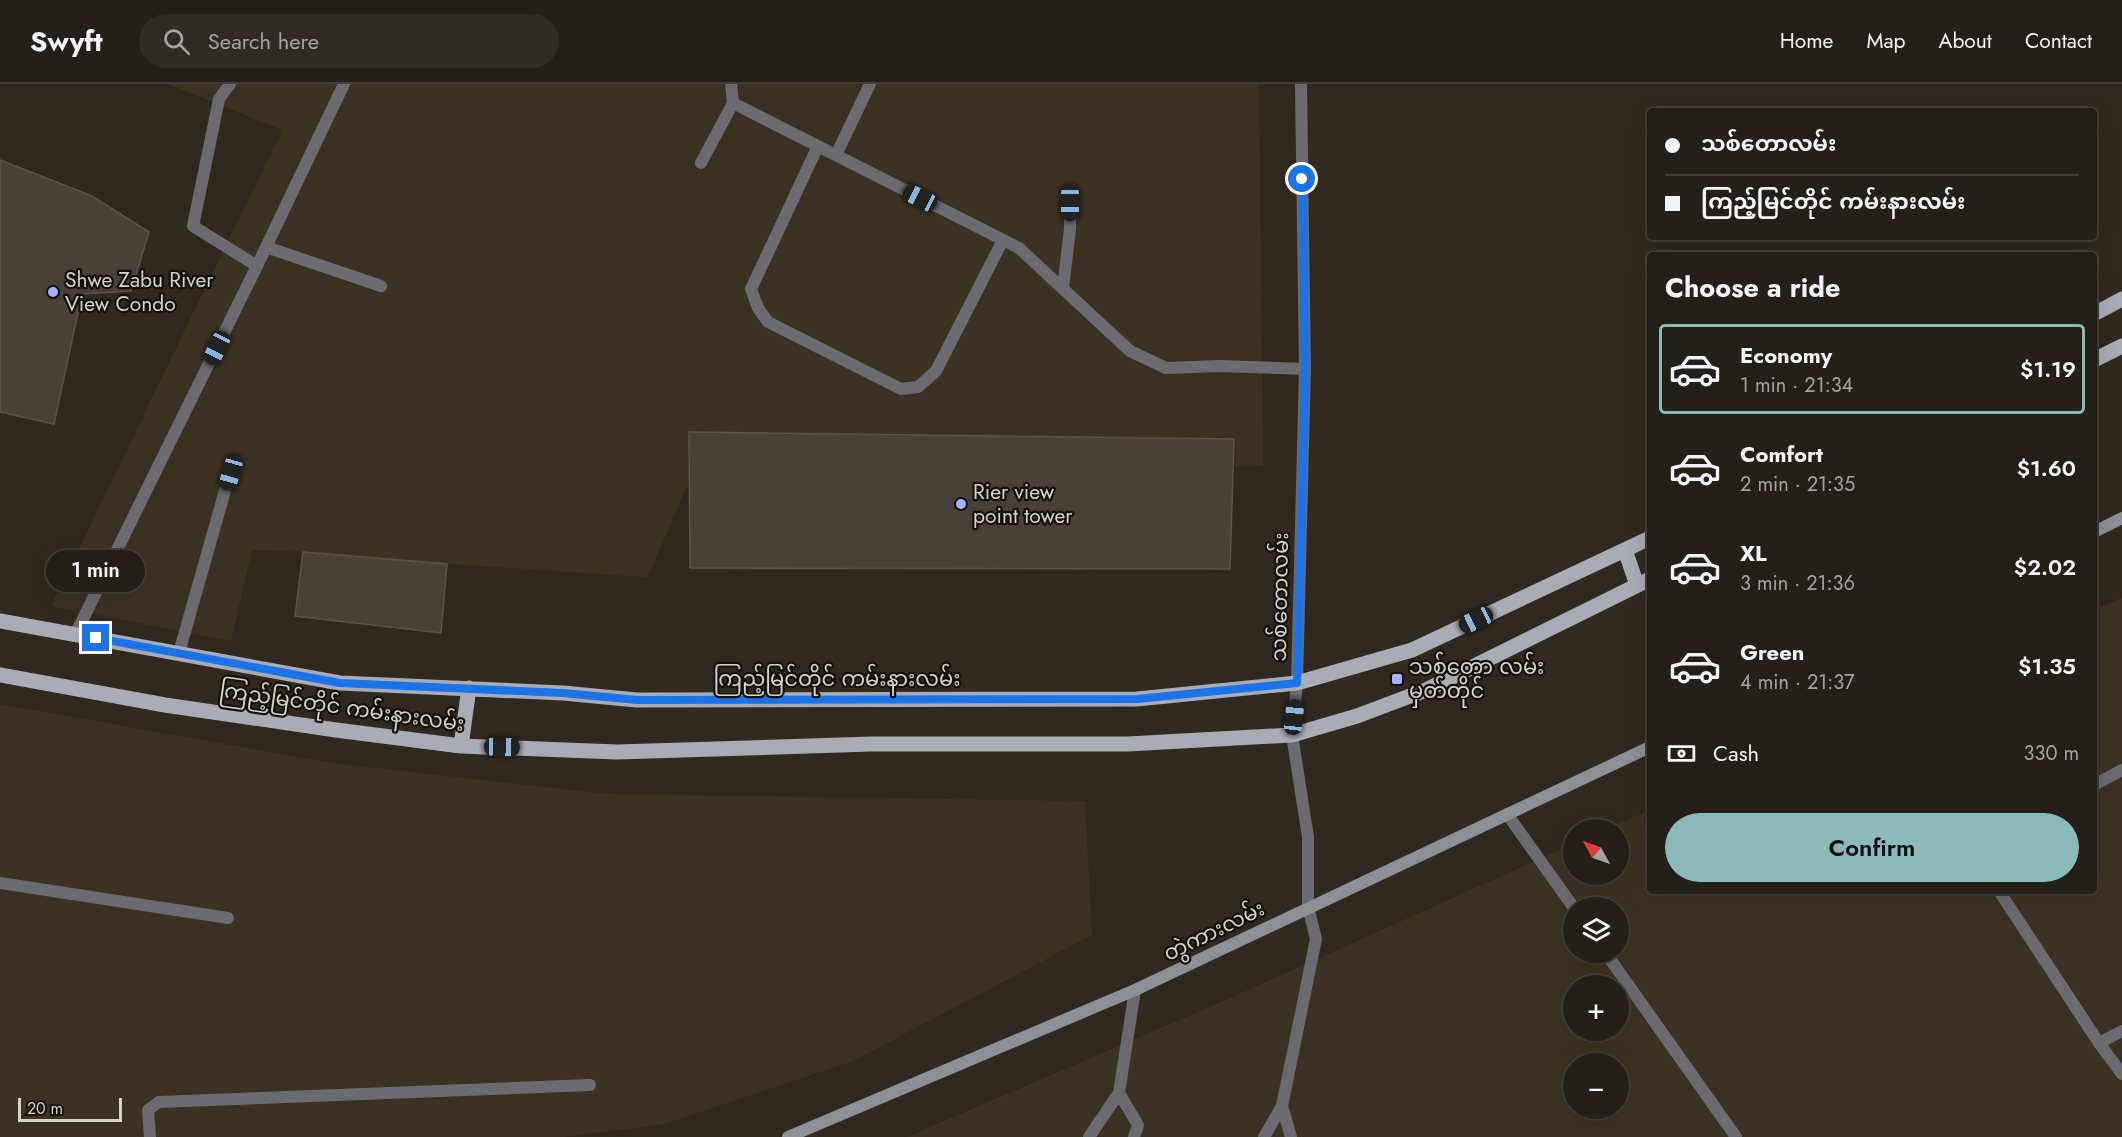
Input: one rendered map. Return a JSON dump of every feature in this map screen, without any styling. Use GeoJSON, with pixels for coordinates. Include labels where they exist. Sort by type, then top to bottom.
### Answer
{"type":"FeatureCollection","features":[{"type":"Feature","properties":{"kind":"main road"},"geometry":{"type":"LineString","coordinates":[[2097,312],[2122,299]]}},
{"type":"Feature","properties":{"kind":"main road"},"geometry":{"type":"LineString","coordinates":[[2097,358],[2122,346]]}},
{"type":"Feature","properties":{"kind":"main road"},"geometry":{"type":"LineString","coordinates":[[2097,530],[2122,518]]}},
{"type":"Feature","properties":{"kind":"main road","name":"ကြည့်မြင်တိုင် ကမ်းနားလမ်း"},"geometry":{"type":"LineString","coordinates":[[0,621],[340,683],[563,693],[637,700],[1137,699],[1297,683],[1412,650],[1647,539]]}},
{"type":"Feature","properties":{"kind":"main road"},"geometry":{"type":"LineString","coordinates":[[1625,550],[1644,582]]}},
{"type":"Feature","properties":{"kind":"main road","name":"ကြည့်မြင်တိုင် ကမ်းနားလမ်း"},"geometry":{"type":"LineString","coordinates":[[0,675],[165,705],[461,746],[617,752],[872,744],[1128,744],[1292,735],[1357,716],[1426,690],[1644,582]]}},
{"type":"Feature","properties":{"kind":"main road"},"geometry":{"type":"LineString","coordinates":[[461,746],[469,688]]}},
{"type":"Feature","properties":{"kind":"main road","name":"တွဲကားလမ်း"},"geometry":{"type":"LineString","coordinates":[[788,1137],[1135,990],[1647,748]]}},
{"type":"Feature","properties":{"kind":"street"},"geometry":{"type":"LineString","coordinates":[[230,84],[219,99],[193,226],[257,266]]}},
{"type":"Feature","properties":{"kind":"street"},"geometry":{"type":"LineString","coordinates":[[75,635],[344,84]]}},
{"type":"Feature","properties":{"kind":"street"},"geometry":{"type":"LineString","coordinates":[[701,164],[733,103],[731,84]]}},
{"type":"Feature","properties":{"kind":"street"},"geometry":{"type":"LineString","coordinates":[[836,155],[870,84]]}},
{"type":"Feature","properties":{"kind":"street","name":"သစ်တောလမ်း"},"geometry":{"type":"LineString","coordinates":[[1264,1137],[1282,1106],[1316,939],[1308,907],[1308,837],[1292,735],[1297,683],[1305,369],[1301,84]]}},
{"type":"Feature","properties":{"kind":"street"},"geometry":{"type":"LineString","coordinates":[[733,103],[1019,248],[1130,351],[1166,369],[1219,366],[1305,369]]}},
{"type":"Feature","properties":{"kind":"street"},"geometry":{"type":"LineString","coordinates":[[818,146],[751,289],[758,308],[768,322],[900,389],[918,387],[936,371],[1003,240]]}},
{"type":"Feature","properties":{"kind":"street"},"geometry":{"type":"LineString","coordinates":[[1063,288],[1070,229],[1070,203]]}},
{"type":"Feature","properties":{"kind":"street"},"geometry":{"type":"LineString","coordinates":[[266,247],[381,286]]}},
{"type":"Feature","properties":{"kind":"street"},"geometry":{"type":"LineString","coordinates":[[179,653],[231,473]]}},
{"type":"Feature","properties":{"kind":"street"},"geometry":{"type":"LineString","coordinates":[[2097,783],[2122,770]]}},
{"type":"Feature","properties":{"kind":"street"},"geometry":{"type":"LineString","coordinates":[[1507,814],[1566,897]]}},
{"type":"Feature","properties":{"kind":"street"},"geometry":{"type":"LineString","coordinates":[[0,883],[228,918]]}},
{"type":"Feature","properties":{"kind":"street"},"geometry":{"type":"LineString","coordinates":[[2001,894],[2122,1074]]}},
{"type":"Feature","properties":{"kind":"street"},"geometry":{"type":"LineString","coordinates":[[1613,963],[1736,1137]]}},
{"type":"Feature","properties":{"kind":"street"},"geometry":{"type":"LineString","coordinates":[[1089,1137],[1119,1093],[1135,990]]}},
{"type":"Feature","properties":{"kind":"street"},"geometry":{"type":"LineString","coordinates":[[2099,1043],[2122,1031]]}},
{"type":"Feature","properties":{"kind":"street"},"geometry":{"type":"LineString","coordinates":[[150,1137],[148,1110],[159,1102],[590,1085]]}},
{"type":"Feature","properties":{"kind":"street"},"geometry":{"type":"LineString","coordinates":[[1119,1093],[1138,1125],[1134,1137]]}},
{"type":"Feature","properties":{"kind":"street"},"geometry":{"type":"LineString","coordinates":[[1282,1106],[1292,1137]]}},
{"type":"Feature","properties":{"kind":"shaded area"},"geometry":{"type":"Polygon","coordinates":[[[168,84],[1259,84],[1263,466],[687,486],[648,577],[252,550],[231,641],[51,606],[282,130],[168,84]]]}},
{"type":"Feature","properties":{"kind":"shaded area"},"geometry":{"type":"Polygon","coordinates":[[[2122,598],[2122,1137],[907,1137],[1228,999],[1563,848],[1563,885],[1629,885],[1629,819],[1647,811],[1647,894],[2097,894],[2097,609],[2122,598]]]}},
{"type":"Feature","properties":{"kind":"shaded area"},"geometry":{"type":"Polygon","coordinates":[[[0,704],[332,763],[609,794],[1085,801],[1092,935],[853,1061],[665,1124],[563,1137],[0,1137],[0,704]]]}},
{"type":"Feature","properties":{"kind":"building","name":"Shwe Zabu River View Condo"},"geometry":{"type":"Polygon","coordinates":[[[0,160],[92,196],[149,232],[131,291],[82,294],[54,424],[0,412],[0,160]]]}},
{"type":"Feature","properties":{"kind":"building","name":"Rier view point tower"},"geometry":{"type":"Polygon","coordinates":[[[689,432],[1234,439],[1230,569],[690,568],[689,432]]]}},
{"type":"Feature","properties":{"kind":"building"},"geometry":{"type":"Polygon","coordinates":[[[303,552],[447,564],[441,633],[295,616],[303,552]]]}},
{"type":"Feature","properties":{"kind":"place","name":"Shwe Zabu River View Condo"},"geometry":{"type":"Point","coordinates":[53,292]}},
{"type":"Feature","properties":{"kind":"place","name":"Rier view point tower"},"geometry":{"type":"Point","coordinates":[961,504]}},
{"type":"Feature","properties":{"kind":"place","name":"သစ်တော လမ်း မှတ်တိုင်"},"geometry":{"type":"Point","coordinates":[1397,679]}},
{"type":"Feature","properties":{"kind":"route"},"geometry":{"type":"LineString","coordinates":[[96,638],[340,683],[563,693],[637,700],[1137,699],[1297,683],[1305,369],[1302,179]]}}]}
